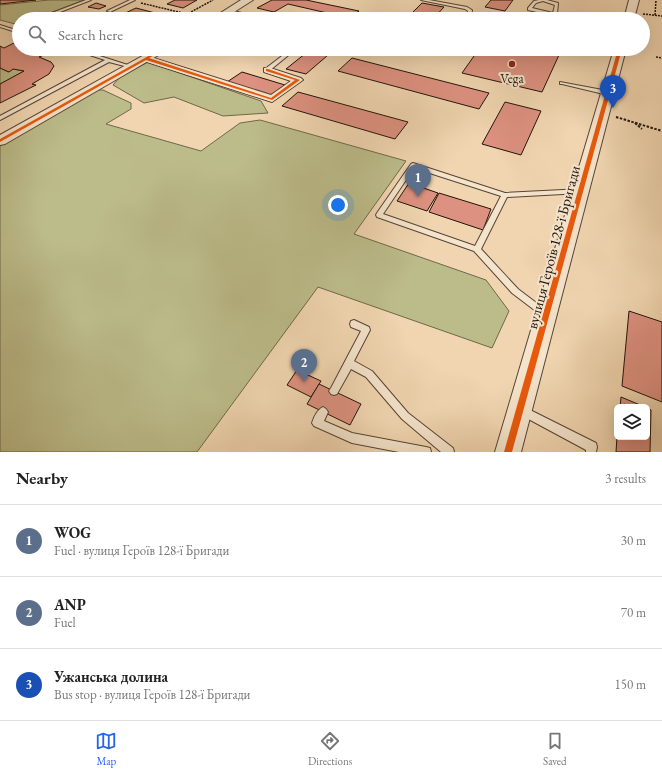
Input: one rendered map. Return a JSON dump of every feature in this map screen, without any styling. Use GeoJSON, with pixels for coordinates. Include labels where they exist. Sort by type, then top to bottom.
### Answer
{"type":"FeatureCollection","features":[{"type":"Feature","properties":{"kind":"street"},"geometry":{"type":"LineString","coordinates":[[229,11],[248,0]]}},
{"type":"Feature","properties":{"kind":"street"},"geometry":{"type":"LineString","coordinates":[[631,12],[634,0]]}},
{"type":"Feature","properties":{"kind":"street"},"geometry":{"type":"LineString","coordinates":[[0,141],[151,56]]}},
{"type":"Feature","properties":{"kind":"street","name":"вулиця Героїв 128-ї Бригади"},"geometry":{"type":"LineString","coordinates":[[508,452],[619,56]]}},
{"type":"Feature","properties":{"kind":"street"},"geometry":{"type":"LineString","coordinates":[[146,59],[272,99],[298,80],[267,70]]}},
{"type":"Feature","properties":{"kind":"lane"},"geometry":{"type":"LineString","coordinates":[[57,12],[89,0]]}},
{"type":"Feature","properties":{"kind":"lane"},"geometry":{"type":"LineString","coordinates":[[109,11],[132,0]]}},
{"type":"Feature","properties":{"kind":"lane"},"geometry":{"type":"LineString","coordinates":[[423,0],[466,8],[470,10],[470,12]]}},
{"type":"Feature","properties":{"kind":"lane"},"geometry":{"type":"LineString","coordinates":[[546,12],[529,9],[535,2],[548,1],[556,4],[555,12]]}},
{"type":"Feature","properties":{"kind":"lane"},"geometry":{"type":"LineString","coordinates":[[229,11],[233,12]]}},
{"type":"Feature","properties":{"kind":"lane"},"geometry":{"type":"LineString","coordinates":[[0,26],[10,29]]}},
{"type":"Feature","properties":{"kind":"lane"},"geometry":{"type":"LineString","coordinates":[[96,56],[132,67]]}},
{"type":"Feature","properties":{"kind":"lane"},"geometry":{"type":"LineString","coordinates":[[267,70],[285,56]]}},
{"type":"Feature","properties":{"kind":"lane"},"geometry":{"type":"LineString","coordinates":[[0,118],[109,60]]}},
{"type":"Feature","properties":{"kind":"lane"},"geometry":{"type":"LineString","coordinates":[[562,83],[608,94]]}},
{"type":"Feature","properties":{"kind":"lane"},"geometry":{"type":"LineString","coordinates":[[547,316],[515,291],[478,249],[379,215],[413,165],[505,195],[581,191]]}},
{"type":"Feature","properties":{"kind":"lane"},"geometry":{"type":"LineString","coordinates":[[478,249],[505,195]]}},
{"type":"Feature","properties":{"kind":"lane"},"geometry":{"type":"LineString","coordinates":[[334,391],[366,330],[354,324]]}},
{"type":"Feature","properties":{"kind":"lane"},"geometry":{"type":"LineString","coordinates":[[349,363],[369,374],[405,416],[449,452]]}},
{"type":"Feature","properties":{"kind":"lane"},"geometry":{"type":"LineString","coordinates":[[520,410],[592,447],[591,452]]}},
{"type":"Feature","properties":{"kind":"lane"},"geometry":{"type":"LineString","coordinates":[[323,412],[317,423],[352,438],[426,452]]}},
{"type":"Feature","properties":{"kind":"path"},"geometry":{"type":"LineString","coordinates":[[132,0],[180,12]]}},
{"type":"Feature","properties":{"kind":"path"},"geometry":{"type":"LineString","coordinates":[[192,12],[213,0]]}},
{"type":"Feature","properties":{"kind":"path"},"geometry":{"type":"LineString","coordinates":[[655,15],[656,0]]}},
{"type":"Feature","properties":{"kind":"path"},"geometry":{"type":"LineString","coordinates":[[656,57],[662,58]]}},
{"type":"Feature","properties":{"kind":"path"},"geometry":{"type":"LineString","coordinates":[[602,113],[662,131]]}},
{"type":"Feature","properties":{"kind":"path"},"geometry":{"type":"LineString","coordinates":[[634,122],[642,130]]}},
{"type":"Feature","properties":{"kind":"green space"},"geometry":{"type":"Polygon","coordinates":[[[49,0],[84,0],[52,12],[12,12],[12,23],[0,20],[0,5],[49,0]]]}},
{"type":"Feature","properties":{"kind":"green space"},"geometry":{"type":"Polygon","coordinates":[[[148,62],[261,101],[268,113],[223,116],[174,97],[144,103],[113,85],[120,77],[148,62]]]}},
{"type":"Feature","properties":{"kind":"green space"},"geometry":{"type":"Polygon","coordinates":[[[0,68],[8,72],[13,69],[24,71],[0,84],[0,68]]]}},
{"type":"Feature","properties":{"kind":"green space"},"geometry":{"type":"Polygon","coordinates":[[[97,90],[103,90],[131,103],[131,109],[106,124],[201,151],[240,123],[260,120],[406,161],[354,234],[486,280],[509,311],[492,348],[318,287],[197,452],[0,452],[0,146],[97,90]]]}},
{"type":"Feature","properties":{"kind":"building"},"geometry":{"type":"Polygon","coordinates":[[[0,0],[36,0],[0,4],[0,0]]]}},
{"type":"Feature","properties":{"kind":"building"},"geometry":{"type":"Polygon","coordinates":[[[175,0],[197,0],[183,8],[167,4],[175,0]]]}},
{"type":"Feature","properties":{"kind":"building"},"geometry":{"type":"Polygon","coordinates":[[[272,0],[306,0],[359,11],[323,12],[288,4],[274,12],[257,8],[272,0]]]}},
{"type":"Feature","properties":{"kind":"building"},"geometry":{"type":"Polygon","coordinates":[[[491,0],[513,0],[505,11],[485,7],[491,0]]]}},
{"type":"Feature","properties":{"kind":"building"},"geometry":{"type":"Polygon","coordinates":[[[96,3],[106,6],[99,9],[88,7],[96,3]]]}},
{"type":"Feature","properties":{"kind":"building"},"geometry":{"type":"Polygon","coordinates":[[[422,3],[444,7],[439,12],[413,12],[422,3]]]}},
{"type":"Feature","properties":{"kind":"building"},"geometry":{"type":"Polygon","coordinates":[[[136,8],[151,12],[128,12],[136,8]]]}},
{"type":"Feature","properties":{"kind":"building"},"geometry":{"type":"Polygon","coordinates":[[[12,44],[12,56],[42,56],[39,57],[51,62],[54,66],[49,74],[32,84],[36,85],[0,103],[0,84],[24,71],[13,69],[9,72],[0,68],[0,46],[4,48],[12,44]]]}},
{"type":"Feature","properties":{"kind":"building"},"geometry":{"type":"Polygon","coordinates":[[[302,56],[327,56],[306,74],[286,69],[302,56]]]}},
{"type":"Feature","properties":{"kind":"building","name":"Vega"},"geometry":{"type":"Polygon","coordinates":[[[474,56],[559,56],[542,92],[462,73],[474,56]]]}},
{"type":"Feature","properties":{"kind":"building"},"geometry":{"type":"Polygon","coordinates":[[[352,58],[489,93],[479,109],[338,71],[352,58]]]}},
{"type":"Feature","properties":{"kind":"building"},"geometry":{"type":"Polygon","coordinates":[[[242,72],[285,85],[271,96],[227,82],[242,72]]]}},
{"type":"Feature","properties":{"kind":"building"},"geometry":{"type":"Polygon","coordinates":[[[298,92],[408,122],[395,139],[282,106],[298,92]]]}},
{"type":"Feature","properties":{"kind":"building"},"geometry":{"type":"Polygon","coordinates":[[[505,102],[541,111],[521,155],[482,144],[505,102]]]}},
{"type":"Feature","properties":{"kind":"building"},"geometry":{"type":"Polygon","coordinates":[[[409,183],[438,193],[427,211],[397,201],[409,183]]]}},
{"type":"Feature","properties":{"kind":"building"},"geometry":{"type":"Polygon","coordinates":[[[439,193],[491,209],[483,230],[429,212],[439,193]]]}},
{"type":"Feature","properties":{"kind":"building"},"geometry":{"type":"Polygon","coordinates":[[[629,311],[662,322],[662,402],[622,386],[629,311]]]}},
{"type":"Feature","properties":{"kind":"building"},"geometry":{"type":"Polygon","coordinates":[[[297,370],[321,381],[311,397],[287,385],[297,370]]]}},
{"type":"Feature","properties":{"kind":"building"},"geometry":{"type":"Polygon","coordinates":[[[319,384],[361,404],[350,425],[307,404],[319,384]]]}},
{"type":"Feature","properties":{"kind":"building"},"geometry":{"type":"Polygon","coordinates":[[[621,397],[638,404],[620,404],[621,397]]]}},
{"type":"Feature","properties":{"kind":"building"},"geometry":{"type":"Polygon","coordinates":[[[651,410],[650,452],[616,452],[617,440],[650,440],[651,410]]]}},
{"type":"Feature","properties":{"kind":"cycle path"},"geometry":{"type":"LineString","coordinates":[[0,141],[151,56]]}},
{"type":"Feature","properties":{"kind":"cycle path"},"geometry":{"type":"LineString","coordinates":[[508,452],[618,56]]}},
{"type":"Feature","properties":{"kind":"cycle path"},"geometry":{"type":"LineString","coordinates":[[147,59],[272,99],[298,80],[267,70]]}},
{"type":"Feature","properties":{"kind":"place","name":"Vega"},"geometry":{"type":"Point","coordinates":[512,64]}},
{"type":"Feature","properties":{"kind":"place","name":"Ужанська долина"},"geometry":{"type":"Point","coordinates":[613,108]}},
{"type":"Feature","properties":{"kind":"place","name":"WOG"},"geometry":{"type":"Point","coordinates":[418,197]}},
{"type":"Feature","properties":{"kind":"place","name":"ANP"},"geometry":{"type":"Point","coordinates":[304,382]}}]}
